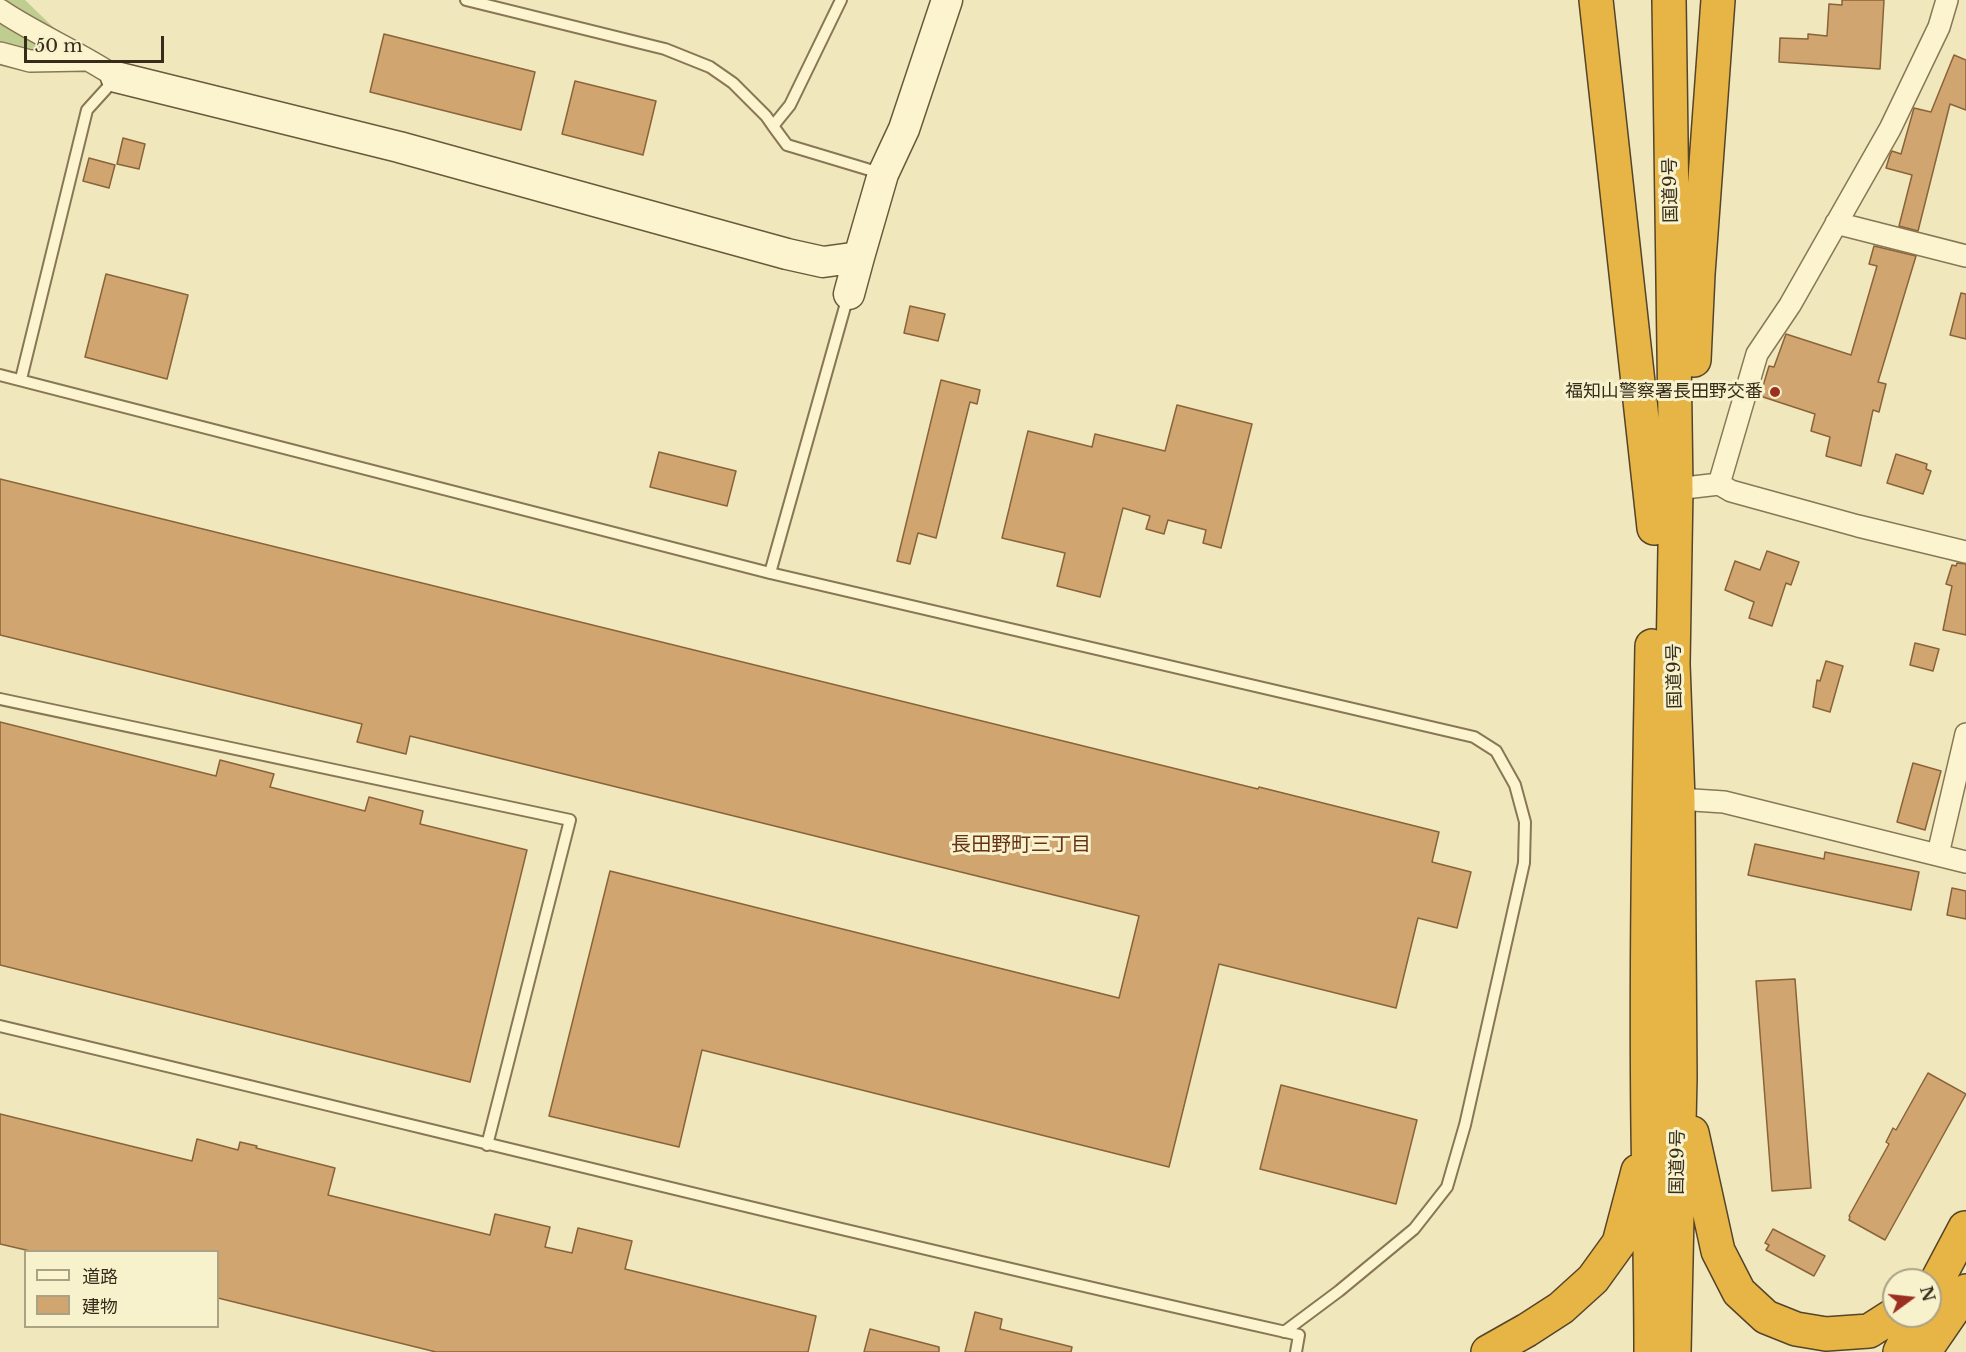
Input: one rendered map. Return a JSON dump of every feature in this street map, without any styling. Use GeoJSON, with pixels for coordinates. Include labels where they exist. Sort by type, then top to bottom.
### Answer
{"type":"FeatureCollection","features":[{"type":"Feature","properties":{"kind":"highway"},"geometry":{"type":"LineString","coordinates":[[1596,0],[1654,528]]}},
{"type":"Feature","properties":{"kind":"highway","name":"国道9号"},"geometry":{"type":"LineString","coordinates":[[1648,0],[1654,528],[1649,846],[1648,1128],[1652,1269],[1651,1352]]}},
{"type":"Feature","properties":{"kind":"highway","name":"国道9号"},"geometry":{"type":"LineString","coordinates":[[1669,0],[1676,489],[1673,664],[1678,799],[1680,1078],[1674,1352]]}},
{"type":"Feature","properties":{"kind":"highway"},"geometry":{"type":"LineString","coordinates":[[1676,489],[1692,415],[1698,274],[1718,0]]}},
{"type":"Feature","properties":{"kind":"highway"},"geometry":{"type":"LineString","coordinates":[[1680,1078],[1718,1251],[1739,1292],[1766,1317],[1796,1329],[1826,1334],[1872,1329]]}},
{"type":"Feature","properties":{"kind":"highway"},"geometry":{"type":"LineString","coordinates":[[1488,1352],[1561,1308],[1593,1279],[1619,1243],[1648,1128]]}},
{"type":"Feature","properties":{"kind":"highway"},"geometry":{"type":"LineString","coordinates":[[1936,1268],[1966,1227]]}},
{"type":"Feature","properties":{"kind":"highway"},"geometry":{"type":"LineString","coordinates":[[1942,1272],[1966,1227]]}},
{"type":"Feature","properties":{"kind":"highway"},"geometry":{"type":"LineString","coordinates":[[1924,1352],[1966,1291]]}},
{"type":"Feature","properties":{"kind":"highway"},"geometry":{"type":"LineString","coordinates":[[1943,1352],[1966,1298]]}},
{"type":"Feature","properties":{"kind":"highway"},"geometry":{"type":"LineString","coordinates":[[1900,1352],[1912,1328]]}},
{"type":"Feature","properties":{"kind":"street"},"geometry":{"type":"LineString","coordinates":[[849,294],[883,174],[904,129],[947,0]]}},
{"type":"Feature","properties":{"kind":"street"},"geometry":{"type":"LineString","coordinates":[[1719,484],[1757,354],[1790,305],[1895,119],[1939,27],[1947,0]]}},
{"type":"Feature","properties":{"kind":"street"},"geometry":{"type":"LineString","coordinates":[[0,10],[24,27],[90,59],[116,77],[411,150],[787,254],[824,262],[859,257]]}},
{"type":"Feature","properties":{"kind":"street"},"geometry":{"type":"LineString","coordinates":[[0,53],[30,61],[90,59]]}},
{"type":"Feature","properties":{"kind":"street"},"geometry":{"type":"LineString","coordinates":[[1836,224],[1966,256]]}},
{"type":"Feature","properties":{"kind":"street"},"geometry":{"type":"LineString","coordinates":[[1676,489],[1719,484],[1731,491],[1777,504],[1966,552]]}},
{"type":"Feature","properties":{"kind":"street"},"geometry":{"type":"LineString","coordinates":[[1938,854],[1966,734]]}},
{"type":"Feature","properties":{"kind":"street"},"geometry":{"type":"LineString","coordinates":[[1678,799],[1724,802],[1966,862]]}},
{"type":"Feature","properties":{"kind":"lane"},"geometry":{"type":"LineString","coordinates":[[466,0],[665,49],[710,67],[733,83],[773,126],[787,145],[883,174]]}},
{"type":"Feature","properties":{"kind":"lane"},"geometry":{"type":"LineString","coordinates":[[773,126],[790,105],[842,0]]}},
{"type":"Feature","properties":{"kind":"lane"},"geometry":{"type":"LineString","coordinates":[[21,380],[87,110],[116,77]]}},
{"type":"Feature","properties":{"kind":"lane"},"geometry":{"type":"LineString","coordinates":[[770,573],[849,294]]}},
{"type":"Feature","properties":{"kind":"lane"},"geometry":{"type":"LineString","coordinates":[[0,375],[770,573],[1474,737],[1496,751],[1515,785],[1525,822],[1524,863],[1465,1125],[1447,1187],[1414,1229],[1339,1291],[1284,1332]]}},
{"type":"Feature","properties":{"kind":"lane"},"geometry":{"type":"LineString","coordinates":[[0,699],[570,820],[487,1145]]}},
{"type":"Feature","properties":{"kind":"lane"},"geometry":{"type":"LineString","coordinates":[[0,1026],[487,1145],[1299,1335],[1296,1352]]}},
{"type":"Feature","properties":{"kind":"green space"},"geometry":{"type":"Polygon","coordinates":[[[0,0],[25,0],[53,27],[53,35],[0,0]]]}},
{"type":"Feature","properties":{"kind":"green space"},"geometry":{"type":"Polygon","coordinates":[[[0,15],[52,45],[48,51],[26,53],[0,46],[0,15]]]}},
{"type":"Feature","properties":{"kind":"building"},"geometry":{"type":"Polygon","coordinates":[[[1842,0],[1884,0],[1880,69],[1779,62],[1780,38],[1808,39],[1808,34],[1827,36],[1829,4],[1842,5],[1842,0]]]}},
{"type":"Feature","properties":{"kind":"building"},"geometry":{"type":"Polygon","coordinates":[[[384,34],[535,72],[521,130],[370,92],[384,34]]]}},
{"type":"Feature","properties":{"kind":"building"},"geometry":{"type":"Polygon","coordinates":[[[1954,55],[1966,60],[1966,110],[1950,104],[1918,231],[1899,226],[1912,175],[1886,168],[1892,151],[1901,154],[1914,108],[1931,112],[1954,55]]]}},
{"type":"Feature","properties":{"kind":"building"},"geometry":{"type":"Polygon","coordinates":[[[575,81],[656,101],[643,155],[562,134],[575,81]]]}},
{"type":"Feature","properties":{"kind":"building"},"geometry":{"type":"Polygon","coordinates":[[[123,138],[145,144],[139,169],[117,164],[123,138]]]}},
{"type":"Feature","properties":{"kind":"building"},"geometry":{"type":"Polygon","coordinates":[[[89,158],[115,165],[109,188],[83,181],[89,158]]]}},
{"type":"Feature","properties":{"kind":"building"},"geometry":{"type":"Polygon","coordinates":[[[1874,246],[1916,256],[1878,382],[1886,384],[1879,412],[1873,410],[1861,466],[1826,456],[1830,437],[1811,431],[1815,414],[1760,396],[1769,366],[1774,367],[1786,334],[1851,355],[1877,266],[1869,264],[1874,246]]]}},
{"type":"Feature","properties":{"kind":"building"},"geometry":{"type":"Polygon","coordinates":[[[106,274],[188,295],[167,379],[85,357],[106,274]]]}},
{"type":"Feature","properties":{"kind":"building"},"geometry":{"type":"Polygon","coordinates":[[[1961,293],[1966,294],[1966,339],[1950,335],[1961,293]]]}},
{"type":"Feature","properties":{"kind":"building"},"geometry":{"type":"Polygon","coordinates":[[[910,306],[945,314],[938,341],[904,333],[910,306]]]}},
{"type":"Feature","properties":{"kind":"building"},"geometry":{"type":"Polygon","coordinates":[[[941,380],[980,390],[977,404],[970,402],[936,538],[918,533],[910,564],[897,561],[941,380]]]}},
{"type":"Feature","properties":{"kind":"building"},"geometry":{"type":"Polygon","coordinates":[[[1177,405],[1252,424],[1221,548],[1203,543],[1206,530],[1168,520],[1164,534],[1146,529],[1150,516],[1123,508],[1100,597],[1057,586],[1065,553],[1002,538],[1028,431],[1092,447],[1095,434],[1165,451],[1177,405]]]}},
{"type":"Feature","properties":{"kind":"building"},"geometry":{"type":"Polygon","coordinates":[[[659,452],[736,471],[727,506],[650,487],[659,452]]]}},
{"type":"Feature","properties":{"kind":"building"},"geometry":{"type":"Polygon","coordinates":[[[1896,454],[1927,464],[1926,469],[1931,471],[1923,494],[1887,483],[1896,454]]]}},
{"type":"Feature","properties":{"kind":"building"},"geometry":{"type":"Polygon","coordinates":[[[0,479],[1439,832],[1432,862],[1471,872],[1457,928],[1418,918],[1396,1008],[1219,964],[1169,1167],[702,1050],[679,1147],[549,1116],[610,871],[1119,998],[1139,916],[410,736],[406,754],[357,742],[362,724],[0,635],[0,479]]]}},
{"type":"Feature","properties":{"kind":"building"},"geometry":{"type":"Polygon","coordinates":[[[1767,551],[1799,562],[1791,585],[1786,583],[1772,626],[1749,618],[1754,602],[1725,590],[1735,561],[1760,570],[1767,551]]]}},
{"type":"Feature","properties":{"kind":"building"},"geometry":{"type":"Polygon","coordinates":[[[1957,563],[1966,564],[1966,635],[1943,630],[1952,586],[1946,584],[1952,565],[1956,566],[1957,563]]]}},
{"type":"Feature","properties":{"kind":"building"},"geometry":{"type":"Polygon","coordinates":[[[1915,643],[1939,649],[1933,671],[1910,665],[1915,643]]]}},
{"type":"Feature","properties":{"kind":"building"},"geometry":{"type":"Polygon","coordinates":[[[1826,661],[1843,666],[1830,712],[1813,707],[1817,680],[1820,681],[1826,661]]]}},
{"type":"Feature","properties":{"kind":"building"},"geometry":{"type":"Polygon","coordinates":[[[0,722],[216,776],[220,760],[274,774],[270,787],[365,811],[369,797],[423,811],[420,824],[527,850],[470,1082],[0,965],[0,722]]]}},
{"type":"Feature","properties":{"kind":"building"},"geometry":{"type":"Polygon","coordinates":[[[1913,763],[1941,771],[1925,830],[1897,822],[1913,763]]]}},
{"type":"Feature","properties":{"kind":"building"},"geometry":{"type":"Polygon","coordinates":[[[1755,844],[1824,859],[1825,852],[1919,872],[1911,910],[1748,875],[1755,844]]]}},
{"type":"Feature","properties":{"kind":"building"},"geometry":{"type":"Polygon","coordinates":[[[1952,888],[1966,891],[1966,919],[1947,915],[1952,888]]]}},
{"type":"Feature","properties":{"kind":"building"},"geometry":{"type":"Polygon","coordinates":[[[1795,979],[1811,1188],[1772,1191],[1756,981],[1795,979]]]}},
{"type":"Feature","properties":{"kind":"building"},"geometry":{"type":"Polygon","coordinates":[[[1928,1073],[1966,1094],[1885,1240],[1849,1220],[1849,1216],[1889,1144],[1886,1142],[1893,1128],[1896,1130],[1928,1073]]]}},
{"type":"Feature","properties":{"kind":"building"},"geometry":{"type":"Polygon","coordinates":[[[1281,1085],[1417,1120],[1396,1204],[1260,1169],[1281,1085]]]}},
{"type":"Feature","properties":{"kind":"building"},"geometry":{"type":"Polygon","coordinates":[[[0,1114],[192,1161],[197,1139],[238,1150],[240,1142],[257,1146],[256,1148],[335,1168],[328,1195],[490,1235],[495,1214],[550,1227],[545,1247],[572,1253],[578,1228],[632,1241],[625,1269],[816,1316],[808,1352],[436,1352],[219,1298],[219,1250],[26,1250],[0,1244],[0,1114]]]}},
{"type":"Feature","properties":{"kind":"building"},"geometry":{"type":"Polygon","coordinates":[[[1773,1229],[1825,1256],[1814,1276],[1766,1250],[1769,1245],[1765,1243],[1773,1229]]]}},
{"type":"Feature","properties":{"kind":"building"},"geometry":{"type":"Polygon","coordinates":[[[975,1312],[1002,1319],[1000,1329],[1072,1347],[1071,1352],[965,1352],[975,1312]]]}},
{"type":"Feature","properties":{"kind":"building"},"geometry":{"type":"Polygon","coordinates":[[[870,1329],[939,1347],[939,1352],[864,1352],[870,1329]]]}},
{"type":"Feature","properties":{"kind":"place","name":"福知山警察署長田野交番"},"geometry":{"type":"Point","coordinates":[1775,392]}},
{"type":"Feature","properties":{"kind":"district","name":"長田野町三丁目"},"geometry":{"type":"Point","coordinates":[1021,845]}}]}
